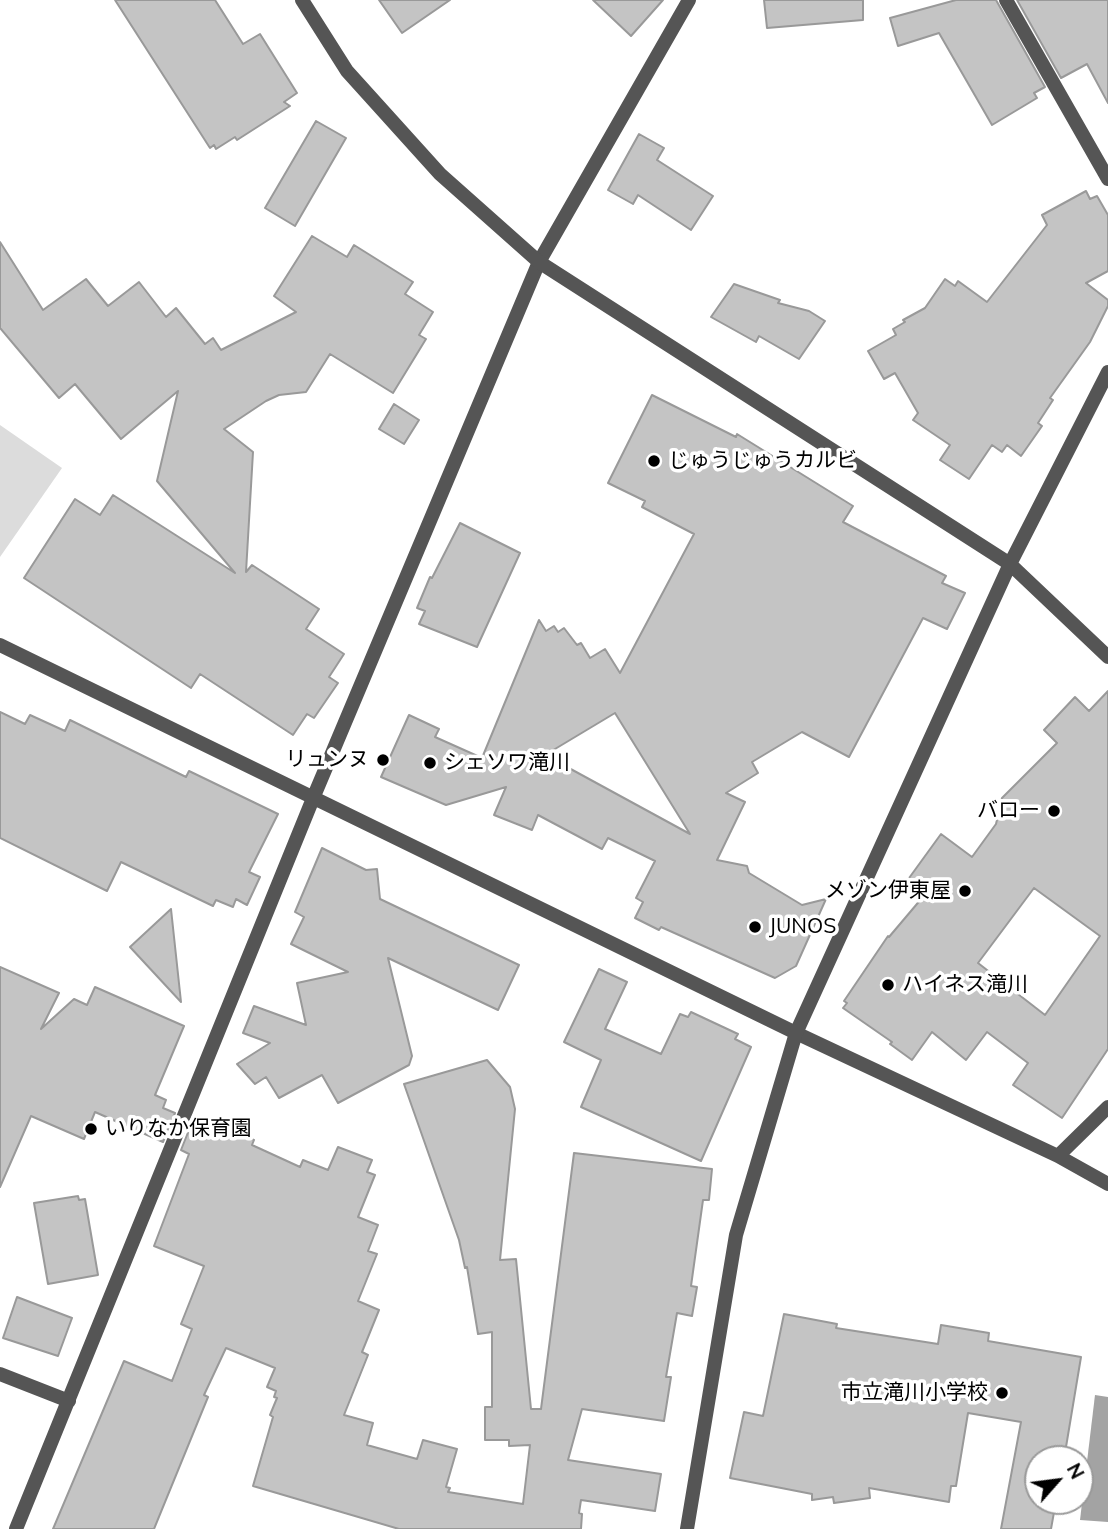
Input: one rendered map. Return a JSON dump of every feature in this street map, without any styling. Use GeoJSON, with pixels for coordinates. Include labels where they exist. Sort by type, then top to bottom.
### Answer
{"type":"FeatureCollection","features":[{"type":"Feature","properties":{"kind":"street"},"geometry":{"type":"LineString","coordinates":[[302,0],[347,71],[440,174],[539,262],[1010,564],[1108,657]]}},
{"type":"Feature","properties":{"kind":"street"},"geometry":{"type":"LineString","coordinates":[[16,1529],[314,796],[539,262],[689,0]]}},
{"type":"Feature","properties":{"kind":"street"},"geometry":{"type":"LineString","coordinates":[[1006,0],[1108,179]]}},
{"type":"Feature","properties":{"kind":"street"},"geometry":{"type":"LineString","coordinates":[[687,1529],[736,1235],[796,1033],[1010,564],[1108,372]]}},
{"type":"Feature","properties":{"kind":"street"},"geometry":{"type":"LineString","coordinates":[[0,645],[796,1033],[1058,1156],[1108,1184]]}},
{"type":"Feature","properties":{"kind":"street"},"geometry":{"type":"LineString","coordinates":[[1058,1156],[1108,1107]]}},
{"type":"Feature","properties":{"kind":"street"},"geometry":{"type":"LineString","coordinates":[[0,1374],[69,1401]]}},
{"type":"Feature","properties":{"kind":"shaded area"},"geometry":{"type":"Polygon","coordinates":[[[0,425],[62,468],[0,557],[0,425]]]}},
{"type":"Feature","properties":{"kind":"shaded area"},"geometry":{"type":"Polygon","coordinates":[[[1095,1395],[1108,1397],[1108,1522],[1080,1520],[1081,1515],[1094,1515],[1094,1445],[1089,1445],[1095,1395]]]}},
{"type":"Feature","properties":{"kind":"building"},"geometry":{"type":"Polygon","coordinates":[[[115,0],[215,0],[243,44],[260,34],[297,93],[284,102],[290,106],[237,140],[235,137],[216,149],[214,145],[210,148],[115,0]]]}},
{"type":"Feature","properties":{"kind":"building"},"geometry":{"type":"Polygon","coordinates":[[[379,0],[450,0],[402,33],[379,0]]]}},
{"type":"Feature","properties":{"kind":"building"},"geometry":{"type":"Polygon","coordinates":[[[593,0],[663,0],[631,36],[593,0]]]}},
{"type":"Feature","properties":{"kind":"building"},"geometry":{"type":"Polygon","coordinates":[[[764,0],[863,0],[863,20],[767,28],[764,0]]]}},
{"type":"Feature","properties":{"kind":"building"},"geometry":{"type":"Polygon","coordinates":[[[956,0],[996,0],[1045,87],[1034,93],[1037,98],[992,125],[939,33],[898,46],[890,18],[956,0]]]}},
{"type":"Feature","properties":{"kind":"building"},"geometry":{"type":"Polygon","coordinates":[[[1017,0],[1108,0],[1108,103],[1087,64],[1061,78],[1017,0]]]}},
{"type":"Feature","properties":{"kind":"building"},"geometry":{"type":"Polygon","coordinates":[[[316,121],[346,138],[295,226],[265,208],[316,121]]]}},
{"type":"Feature","properties":{"kind":"building"},"geometry":{"type":"Polygon","coordinates":[[[639,134],[664,148],[657,160],[713,196],[691,230],[638,195],[633,204],[608,190],[639,134]]]}},
{"type":"Feature","properties":{"kind":"building"},"geometry":{"type":"Polygon","coordinates":[[[1086,191],[1090,199],[1097,196],[1108,215],[1108,271],[1086,283],[1108,300],[1108,306],[1090,342],[1050,398],[1053,400],[1038,423],[1042,426],[1021,456],[1007,445],[1002,452],[992,445],[969,479],[940,460],[950,445],[913,420],[918,413],[895,373],[884,379],[868,351],[896,335],[893,329],[925,308],[945,279],[955,286],[958,281],[987,302],[1047,225],[1042,215],[1086,191]]]}},
{"type":"Feature","properties":{"kind":"building"},"geometry":{"type":"Polygon","coordinates":[[[312,236],[347,257],[354,245],[413,282],[405,294],[433,312],[419,335],[426,339],[393,393],[330,354],[306,392],[279,395],[224,429],[253,452],[246,572],[252,565],[319,609],[306,629],[344,654],[329,677],[338,683],[314,718],[307,714],[293,735],[200,674],[191,688],[24,578],[75,499],[100,515],[113,495],[235,573],[157,481],[178,391],[121,439],[75,384],[59,398],[0,328],[0,242],[43,310],[86,279],[108,306],[139,282],[166,317],[176,308],[205,344],[213,338],[221,350],[296,312],[274,296],[312,236]]]}},
{"type":"Feature","properties":{"kind":"building"},"geometry":{"type":"Polygon","coordinates":[[[734,284],[780,300],[778,303],[809,311],[825,321],[799,359],[759,336],[756,342],[711,317],[734,284]]]}},
{"type":"Feature","properties":{"kind":"building"},"geometry":{"type":"Polygon","coordinates":[[[652,395],[736,437],[737,434],[853,506],[843,522],[946,576],[942,583],[965,593],[947,629],[923,618],[849,757],[802,732],[752,762],[758,773],[726,793],[745,802],[717,860],[747,866],[749,873],[802,905],[826,899],[796,966],[775,978],[635,918],[643,902],[636,898],[655,861],[608,838],[602,849],[538,815],[532,830],[494,815],[506,787],[446,805],[381,777],[409,715],[439,729],[435,737],[482,758],[539,620],[546,631],[554,626],[558,632],[564,628],[577,645],[581,643],[590,658],[605,649],[620,673],[694,534],[642,507],[645,501],[608,483],[652,395]],[[615,713],[545,755],[690,834],[615,713]]]}},
{"type":"Feature","properties":{"kind":"building"},"geometry":{"type":"Polygon","coordinates":[[[394,404],[419,420],[404,444],[379,429],[394,404]]]}},
{"type":"Feature","properties":{"kind":"building"},"geometry":{"type":"Polygon","coordinates":[[[460,523],[520,553],[477,647],[419,624],[425,611],[417,608],[430,577],[432,578],[460,523]]]}},
{"type":"Feature","properties":{"kind":"building"},"geometry":{"type":"Polygon","coordinates":[[[1108,691],[1108,1049],[1062,1118],[1013,1085],[1028,1063],[987,1032],[966,1060],[932,1032],[912,1060],[890,1044],[892,1042],[843,1008],[847,1003],[844,1001],[888,936],[922,898],[904,885],[941,834],[972,857],[996,824],[1002,798],[1057,743],[1044,730],[1075,697],[1089,711],[1108,691]],[[1034,888],[978,963],[1045,1015],[1100,936],[1034,888]]]}},
{"type":"Feature","properties":{"kind":"building"},"geometry":{"type":"Polygon","coordinates":[[[0,712],[25,724],[30,715],[65,731],[70,720],[186,777],[189,771],[278,814],[249,872],[260,877],[247,905],[236,899],[233,907],[216,900],[213,906],[121,862],[107,891],[0,838],[0,712]]]}},
{"type":"Feature","properties":{"kind":"building"},"geometry":{"type":"Polygon","coordinates":[[[322,848],[366,870],[377,869],[380,899],[519,965],[498,1010],[388,958],[412,1056],[409,1065],[338,1103],[322,1075],[279,1098],[266,1077],[255,1084],[237,1064],[270,1043],[243,1033],[254,1006],[306,1025],[297,983],[348,972],[291,944],[304,917],[295,912],[322,848]]]}},
{"type":"Feature","properties":{"kind":"building"},"geometry":{"type":"Polygon","coordinates":[[[171,909],[181,1002],[130,947],[171,909]]]}},
{"type":"Feature","properties":{"kind":"building"},"geometry":{"type":"Polygon","coordinates":[[[0,967],[59,993],[41,1029],[74,999],[87,1005],[95,987],[184,1026],[155,1095],[166,1100],[163,1108],[175,1113],[163,1142],[95,1112],[84,1139],[31,1116],[0,1187],[0,967]]]}},
{"type":"Feature","properties":{"kind":"building"},"geometry":{"type":"Polygon","coordinates":[[[599,969],[627,982],[605,1029],[661,1054],[680,1014],[688,1017],[691,1012],[738,1034],[735,1039],[751,1047],[701,1161],[581,1107],[601,1060],[564,1042],[599,969]]]}},
{"type":"Feature","properties":{"kind":"building"},"geometry":{"type":"Polygon","coordinates":[[[487,1060],[510,1087],[515,1109],[500,1260],[516,1259],[531,1409],[541,1409],[574,1153],[712,1169],[709,1200],[703,1200],[691,1286],[697,1287],[692,1316],[677,1313],[666,1377],[671,1377],[664,1421],[582,1409],[568,1460],[661,1474],[655,1511],[581,1500],[581,1529],[399,1529],[253,1486],[273,1417],[270,1415],[277,1398],[274,1397],[276,1391],[267,1387],[275,1368],[226,1348],[204,1395],[208,1397],[154,1529],[53,1529],[124,1361],[172,1381],[192,1329],[181,1324],[204,1266],[154,1246],[189,1154],[181,1150],[193,1120],[223,1133],[224,1128],[254,1140],[252,1145],[300,1167],[303,1160],[328,1170],[338,1147],[372,1160],[367,1172],[375,1175],[358,1217],[378,1225],[368,1251],[377,1254],[358,1301],[379,1310],[362,1352],[368,1355],[344,1415],[373,1423],[367,1445],[417,1459],[423,1440],[457,1449],[446,1487],[450,1488],[448,1492],[523,1504],[530,1445],[509,1446],[509,1440],[485,1440],[485,1407],[492,1407],[492,1332],[478,1334],[467,1267],[465,1268],[459,1240],[404,1084],[487,1060]]]}},
{"type":"Feature","properties":{"kind":"building"},"geometry":{"type":"Polygon","coordinates":[[[78,1196],[79,1200],[85,1199],[98,1275],[48,1284],[34,1203],[78,1196]]]}},
{"type":"Feature","properties":{"kind":"building"},"geometry":{"type":"Polygon","coordinates":[[[17,1297],[72,1318],[58,1356],[3,1338],[17,1297]]]}},
{"type":"Feature","properties":{"kind":"building"},"geometry":{"type":"Polygon","coordinates":[[[784,1314],[837,1324],[836,1328],[938,1344],[941,1325],[989,1333],[988,1341],[1081,1357],[1066,1445],[1024,1445],[1024,1515],[1054,1515],[1051,1529],[1001,1529],[1021,1422],[968,1413],[956,1486],[951,1486],[949,1502],[869,1488],[870,1498],[834,1503],[833,1497],[812,1500],[812,1494],[730,1478],[744,1412],[763,1416],[784,1314]]]}},
{"type":"Feature","properties":{"kind":"place","name":"じゅうじゅうカルビ"},"geometry":{"type":"Point","coordinates":[654,461]}},
{"type":"Feature","properties":{"kind":"place","name":"リュンヌ"},"geometry":{"type":"Point","coordinates":[383,760]}},
{"type":"Feature","properties":{"kind":"place","name":"シェソワ滝川"},"geometry":{"type":"Point","coordinates":[430,763]}},
{"type":"Feature","properties":{"kind":"place","name":"バロー"},"geometry":{"type":"Point","coordinates":[1054,811]}},
{"type":"Feature","properties":{"kind":"place","name":"メゾン伊東屋"},"geometry":{"type":"Point","coordinates":[965,891]}},
{"type":"Feature","properties":{"kind":"place","name":"JUNOS"},"geometry":{"type":"Point","coordinates":[755,927]}},
{"type":"Feature","properties":{"kind":"place","name":"ハイネス滝川"},"geometry":{"type":"Point","coordinates":[888,985]}},
{"type":"Feature","properties":{"kind":"place","name":"いりなか保育園"},"geometry":{"type":"Point","coordinates":[91,1129]}},
{"type":"Feature","properties":{"kind":"place","name":"市立滝川小学校"},"geometry":{"type":"Point","coordinates":[1002,1393]}}]}
